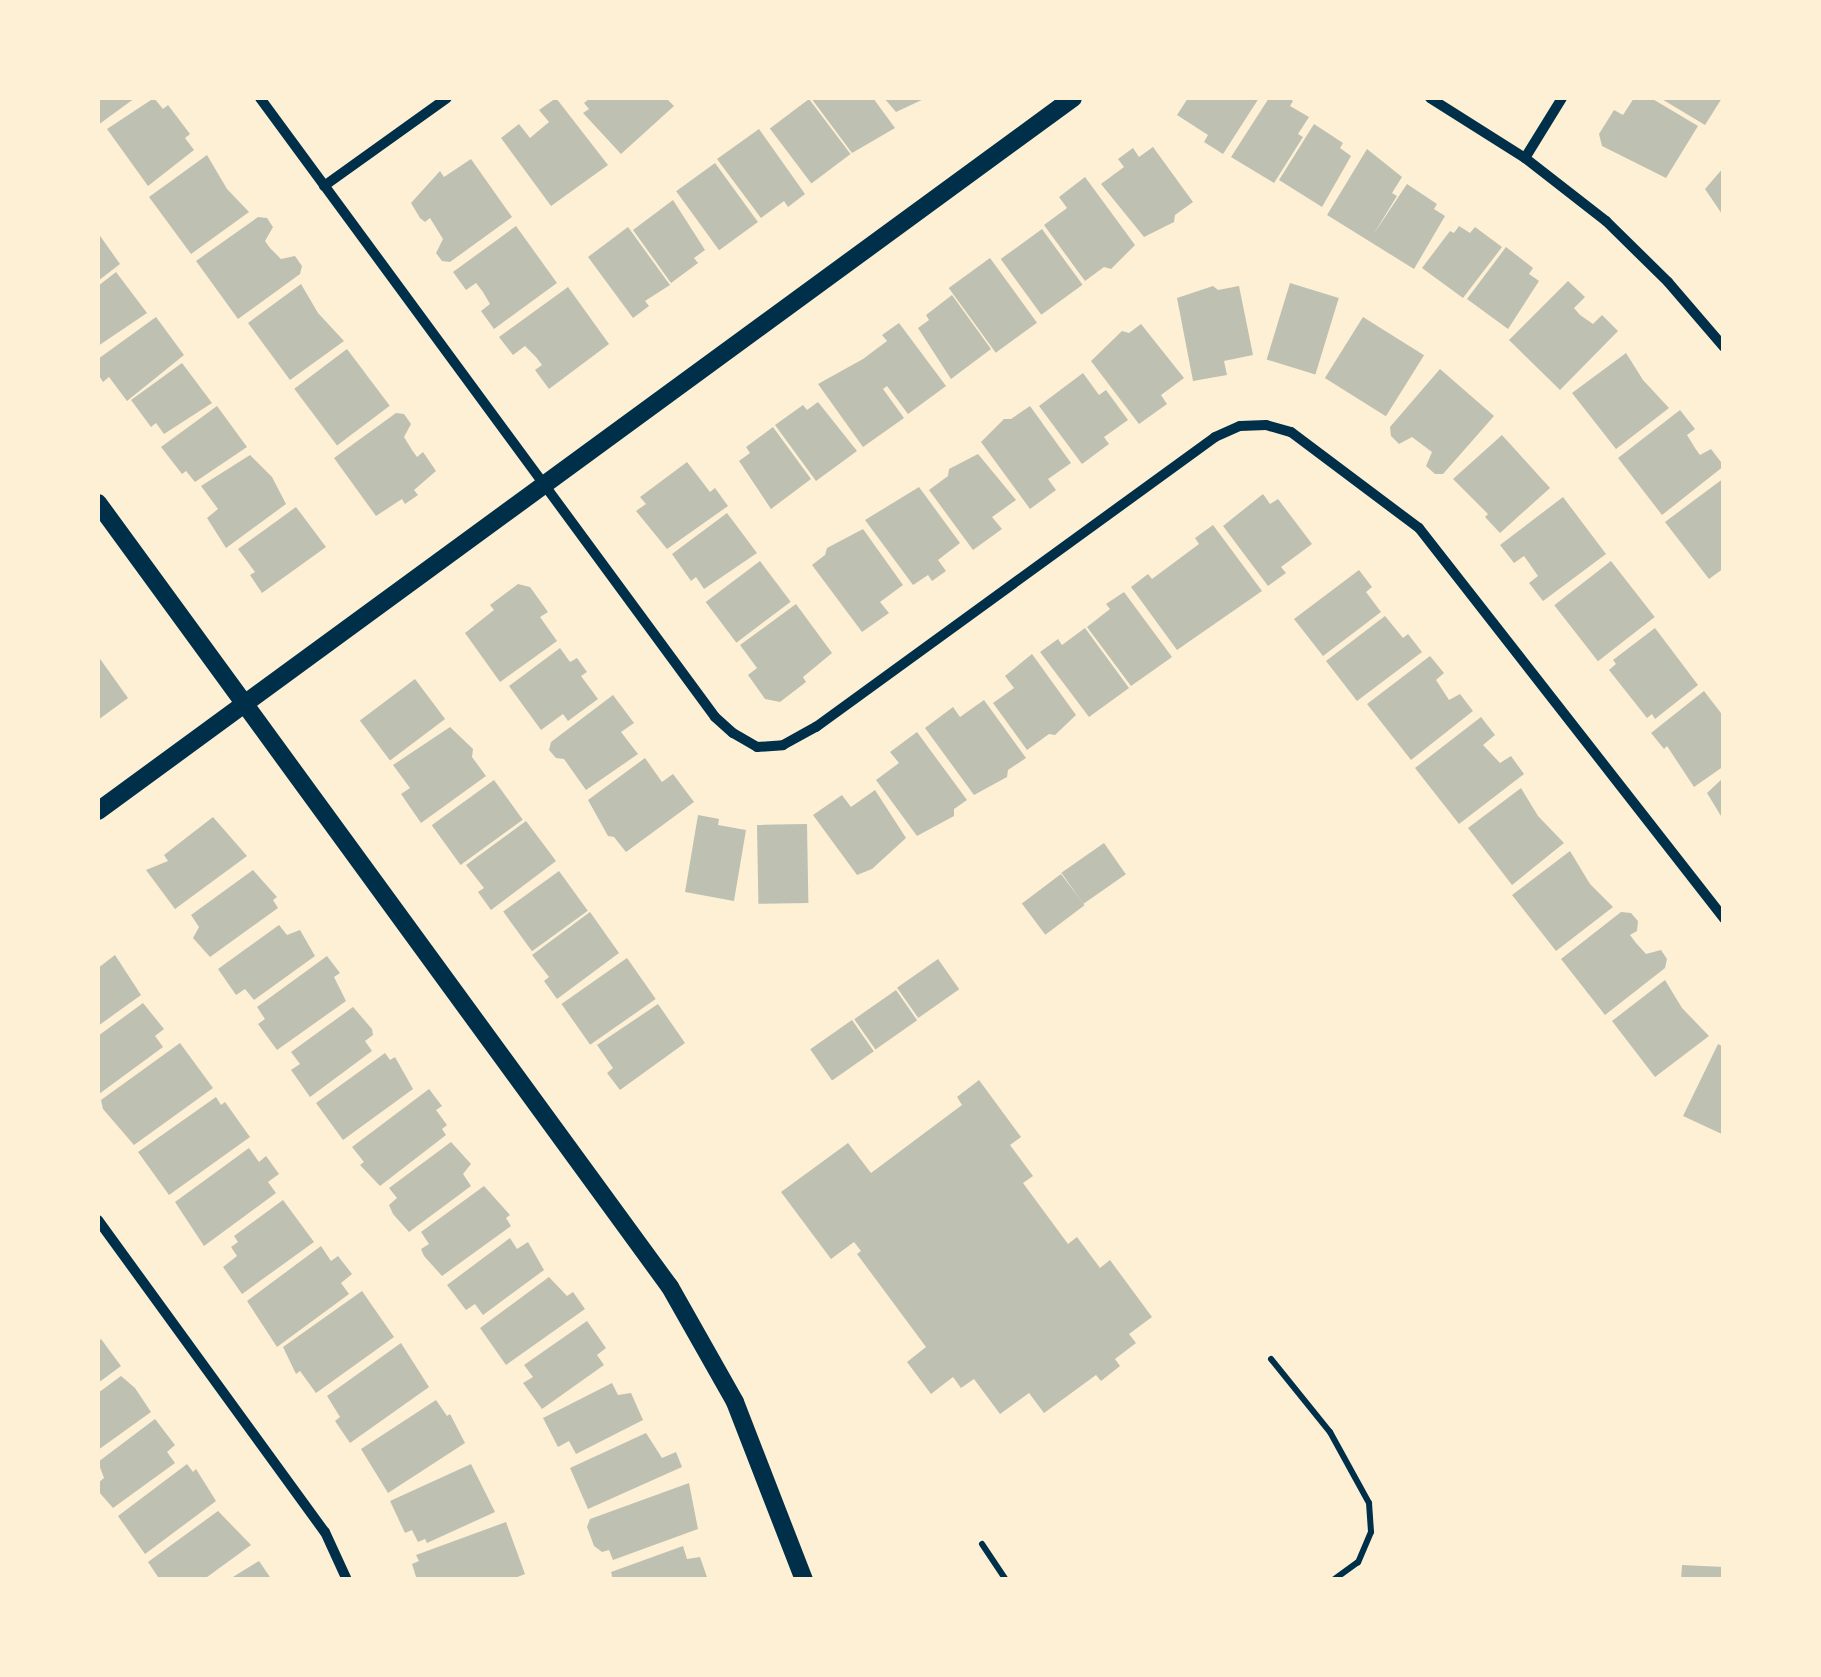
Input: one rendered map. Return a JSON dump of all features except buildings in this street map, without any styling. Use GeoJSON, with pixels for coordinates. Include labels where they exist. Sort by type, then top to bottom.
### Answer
{"type":"FeatureCollection","features":[{"type":"Feature","properties":{"kind":"street"},"geometry":{"type":"LineString","coordinates":[[260,98],[715,717],[758,747],[782,744],[816,727],[1215,437],[1240,426],[1266,425],[1291,432],[1419,528],[1724,919]]}},
{"type":"Feature","properties":{"kind":"street"},"geometry":{"type":"LineString","coordinates":[[324,186],[447,98]]}},
{"type":"Feature","properties":{"kind":"street"},"geometry":{"type":"LineString","coordinates":[[98,812],[1073,98]]}},
{"type":"Feature","properties":{"kind":"street"},"geometry":{"type":"LineString","coordinates":[[1430,98],[1525,158],[1606,221],[1668,282],[1724,347]]}},
{"type":"Feature","properties":{"kind":"street"},"geometry":{"type":"LineString","coordinates":[[1525,158],[1562,98]]}},
{"type":"Feature","properties":{"kind":"street"},"geometry":{"type":"LineString","coordinates":[[98,503],[670,1287],[736,1402],[804,1580]]}},
{"type":"Feature","properties":{"kind":"street"},"geometry":{"type":"LineString","coordinates":[[98,1220],[325,1532],[346,1580]]}},
{"type":"Feature","properties":{"kind":"path"},"geometry":{"type":"LineString","coordinates":[[1271,1359],[1330,1432],[1368,1503],[1372,1532],[1358,1562],[1333,1580]]}},
{"type":"Feature","properties":{"kind":"path"},"geometry":{"type":"LineString","coordinates":[[982,1544],[1006,1580]]}}]}
